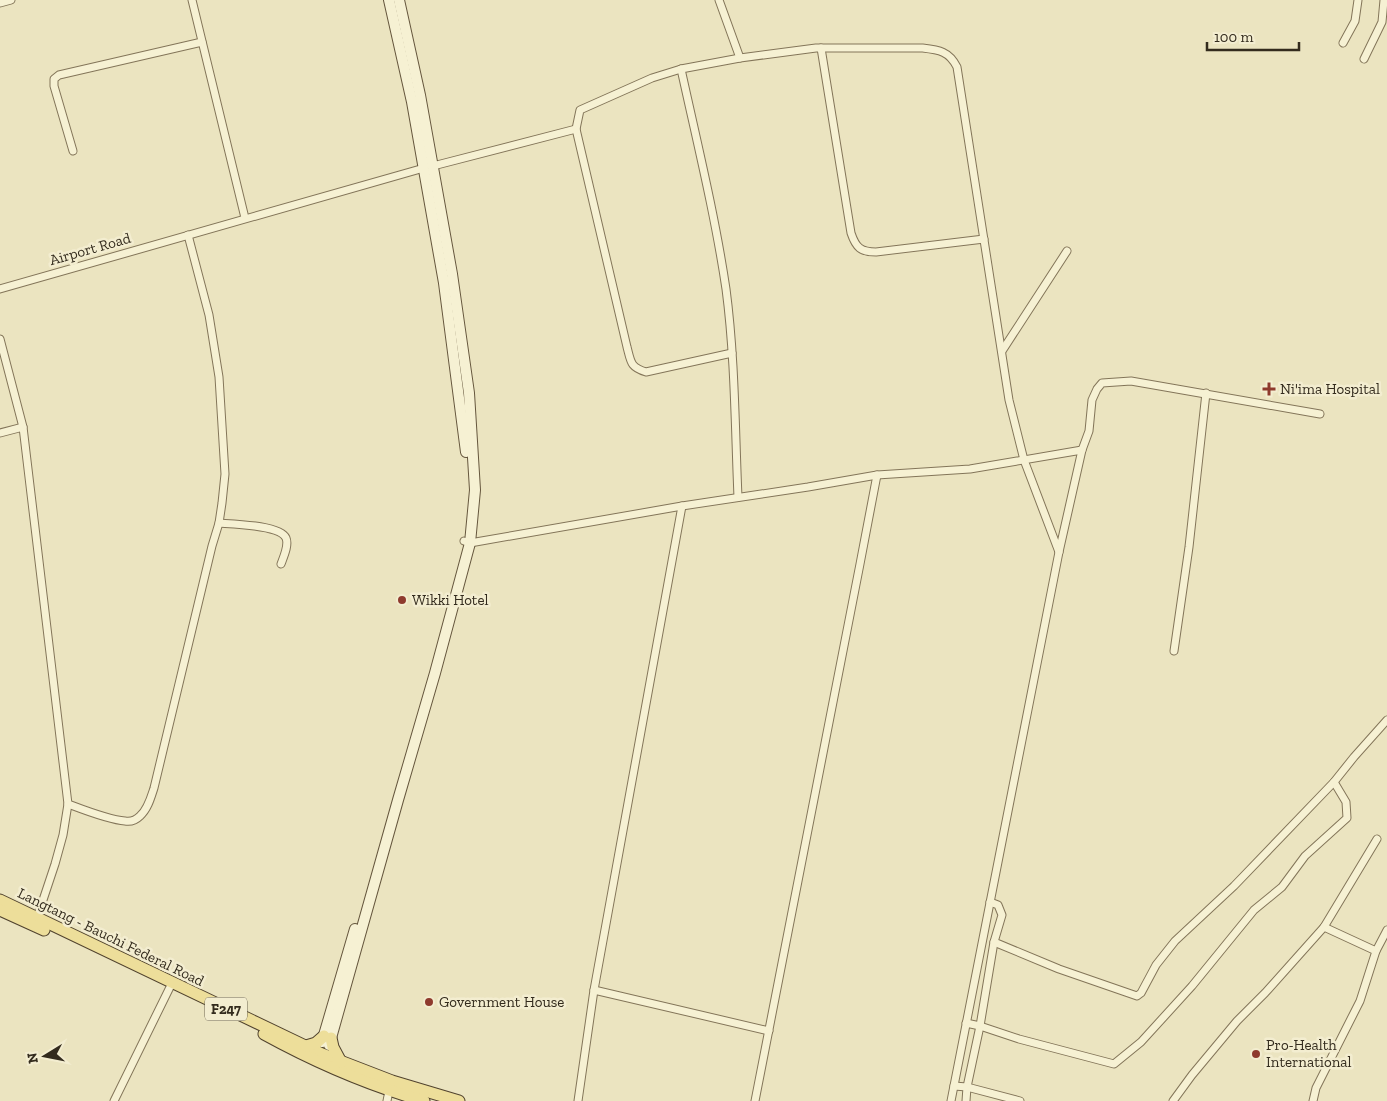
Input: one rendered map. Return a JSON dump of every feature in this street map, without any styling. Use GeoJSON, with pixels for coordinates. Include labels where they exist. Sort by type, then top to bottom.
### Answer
{"type":"FeatureCollection","features":[{"type":"Feature","properties":{"kind":"main road","name":"Langtang - Bauchi Federal Road"},"geometry":{"type":"LineString","coordinates":[[0,900],[307,1052],[322,1054],[341,1062],[389,1091],[459,1101]]}},
{"type":"Feature","properties":{"kind":"main road","name":"Langtang - Bauchi Federal Road"},"geometry":{"type":"LineString","coordinates":[[0,910],[172,984],[307,1052],[328,1066],[389,1091],[424,1101]]}},
{"type":"Feature","properties":{"kind":"main road"},"geometry":{"type":"LineString","coordinates":[[307,1052],[316,1043],[327,1037],[341,1062]]}},
{"type":"Feature","properties":{"kind":"street"},"geometry":{"type":"LineString","coordinates":[[0,4],[11,0]]}},
{"type":"Feature","properties":{"kind":"street"},"geometry":{"type":"LineString","coordinates":[[192,0],[245,218]]}},
{"type":"Feature","properties":{"kind":"street"},"geometry":{"type":"LineString","coordinates":[[328,1066],[322,1054],[328,1049],[327,1037],[435,673],[467,542],[475,490],[468,393],[452,274],[429,167],[389,0]]}},
{"type":"Feature","properties":{"kind":"street"},"geometry":{"type":"LineString","coordinates":[[398,0],[420,95],[429,167]]}},
{"type":"Feature","properties":{"kind":"street"},"geometry":{"type":"LineString","coordinates":[[720,0],[740,58]]}},
{"type":"Feature","properties":{"kind":"street"},"geometry":{"type":"LineString","coordinates":[[1343,43],[1355,21],[1358,0]]}},
{"type":"Feature","properties":{"kind":"street"},"geometry":{"type":"LineString","coordinates":[[1364,59],[1382,22],[1384,0]]}},
{"type":"Feature","properties":{"kind":"street"},"geometry":{"type":"LineString","coordinates":[[73,151],[54,86],[54,79],[59,75],[202,42]]}},
{"type":"Feature","properties":{"kind":"street"},"geometry":{"type":"LineString","coordinates":[[821,48],[854,243],[866,252],[876,252],[984,239]]}},
{"type":"Feature","properties":{"kind":"street"},"geometry":{"type":"LineString","coordinates":[[732,353],[646,372],[636,369],[631,362],[576,129],[580,110],[652,78],[681,69],[740,58],[821,48],[922,48],[942,51],[949,55],[957,67],[1009,400],[1024,460],[1059,552]]}},
{"type":"Feature","properties":{"kind":"street"},"geometry":{"type":"LineString","coordinates":[[681,69],[716,229],[726,291],[732,353],[738,497]]}},
{"type":"Feature","properties":{"kind":"street","name":"Airport Road"},"geometry":{"type":"LineString","coordinates":[[0,289],[245,218],[576,129]]}},
{"type":"Feature","properties":{"kind":"street"},"geometry":{"type":"LineString","coordinates":[[68,804],[126,822],[133,821],[140,816],[148,803],[154,788],[219,523],[225,474],[219,377],[209,315],[188,235]]}},
{"type":"Feature","properties":{"kind":"street"},"geometry":{"type":"LineString","coordinates":[[1002,351],[1067,251]]}},
{"type":"Feature","properties":{"kind":"street"},"geometry":{"type":"LineString","coordinates":[[0,339],[22,427],[68,804],[63,835],[37,918]]}},
{"type":"Feature","properties":{"kind":"street"},"geometry":{"type":"LineString","coordinates":[[951,1101],[1059,552],[1082,450],[1089,431],[1092,400],[1097,389],[1102,383],[1131,381],[1320,414]]}},
{"type":"Feature","properties":{"kind":"street"},"geometry":{"type":"LineString","coordinates":[[1174,651],[1189,546],[1206,393]]}},
{"type":"Feature","properties":{"kind":"street"},"geometry":{"type":"LineString","coordinates":[[0,433],[22,427]]}},
{"type":"Feature","properties":{"kind":"street"},"geometry":{"type":"LineString","coordinates":[[467,542],[876,475],[970,469],[1082,450]]}},
{"type":"Feature","properties":{"kind":"street"},"geometry":{"type":"LineString","coordinates":[[755,1101],[876,475]]}},
{"type":"Feature","properties":{"kind":"street"},"geometry":{"type":"LineString","coordinates":[[578,1101],[594,990],[682,506]]}},
{"type":"Feature","properties":{"kind":"street"},"geometry":{"type":"LineString","coordinates":[[219,523],[253,526],[282,532],[287,544],[281,564]]}},
{"type":"Feature","properties":{"kind":"street"},"geometry":{"type":"LineString","coordinates":[[994,942],[1058,969],[1137,996],[1156,965],[1175,941],[1234,886],[1334,782],[1387,720]]}},
{"type":"Feature","properties":{"kind":"street"},"geometry":{"type":"LineString","coordinates":[[966,1023],[1114,1064],[1141,1042],[1192,986],[1254,910],[1282,887],[1306,856],[1347,818],[1346,802],[1334,782]]}},
{"type":"Feature","properties":{"kind":"street"},"geometry":{"type":"LineString","coordinates":[[1173,1101],[1237,1021],[1266,993],[1324,927],[1377,839]]}},
{"type":"Feature","properties":{"kind":"street"},"geometry":{"type":"LineString","coordinates":[[966,1101],[994,942],[1002,915],[998,906],[990,902]]}},
{"type":"Feature","properties":{"kind":"street"},"geometry":{"type":"LineString","coordinates":[[1324,927],[1376,952]]}},
{"type":"Feature","properties":{"kind":"street"},"geometry":{"type":"LineString","coordinates":[[1312,1101],[1316,1088],[1360,1001],[1376,952],[1387,930]]}},
{"type":"Feature","properties":{"kind":"street"},"geometry":{"type":"LineString","coordinates":[[114,1101],[172,984]]}},
{"type":"Feature","properties":{"kind":"street"},"geometry":{"type":"LineString","coordinates":[[594,990],[769,1031]]}},
{"type":"Feature","properties":{"kind":"street"},"geometry":{"type":"LineString","coordinates":[[954,1086],[967,1087],[1020,1101]]}},
{"type":"Feature","properties":{"kind":"place","name":"Ni'ima Hospital"},"geometry":{"type":"Point","coordinates":[1269,389]}},
{"type":"Feature","properties":{"kind":"place","name":"Wikki Hotel"},"geometry":{"type":"Point","coordinates":[402,600]}},
{"type":"Feature","properties":{"kind":"place","name":"Government House"},"geometry":{"type":"Point","coordinates":[429,1002]}},
{"type":"Feature","properties":{"kind":"place","name":"Pro-Health International"},"geometry":{"type":"Point","coordinates":[1256,1054]}}]}
